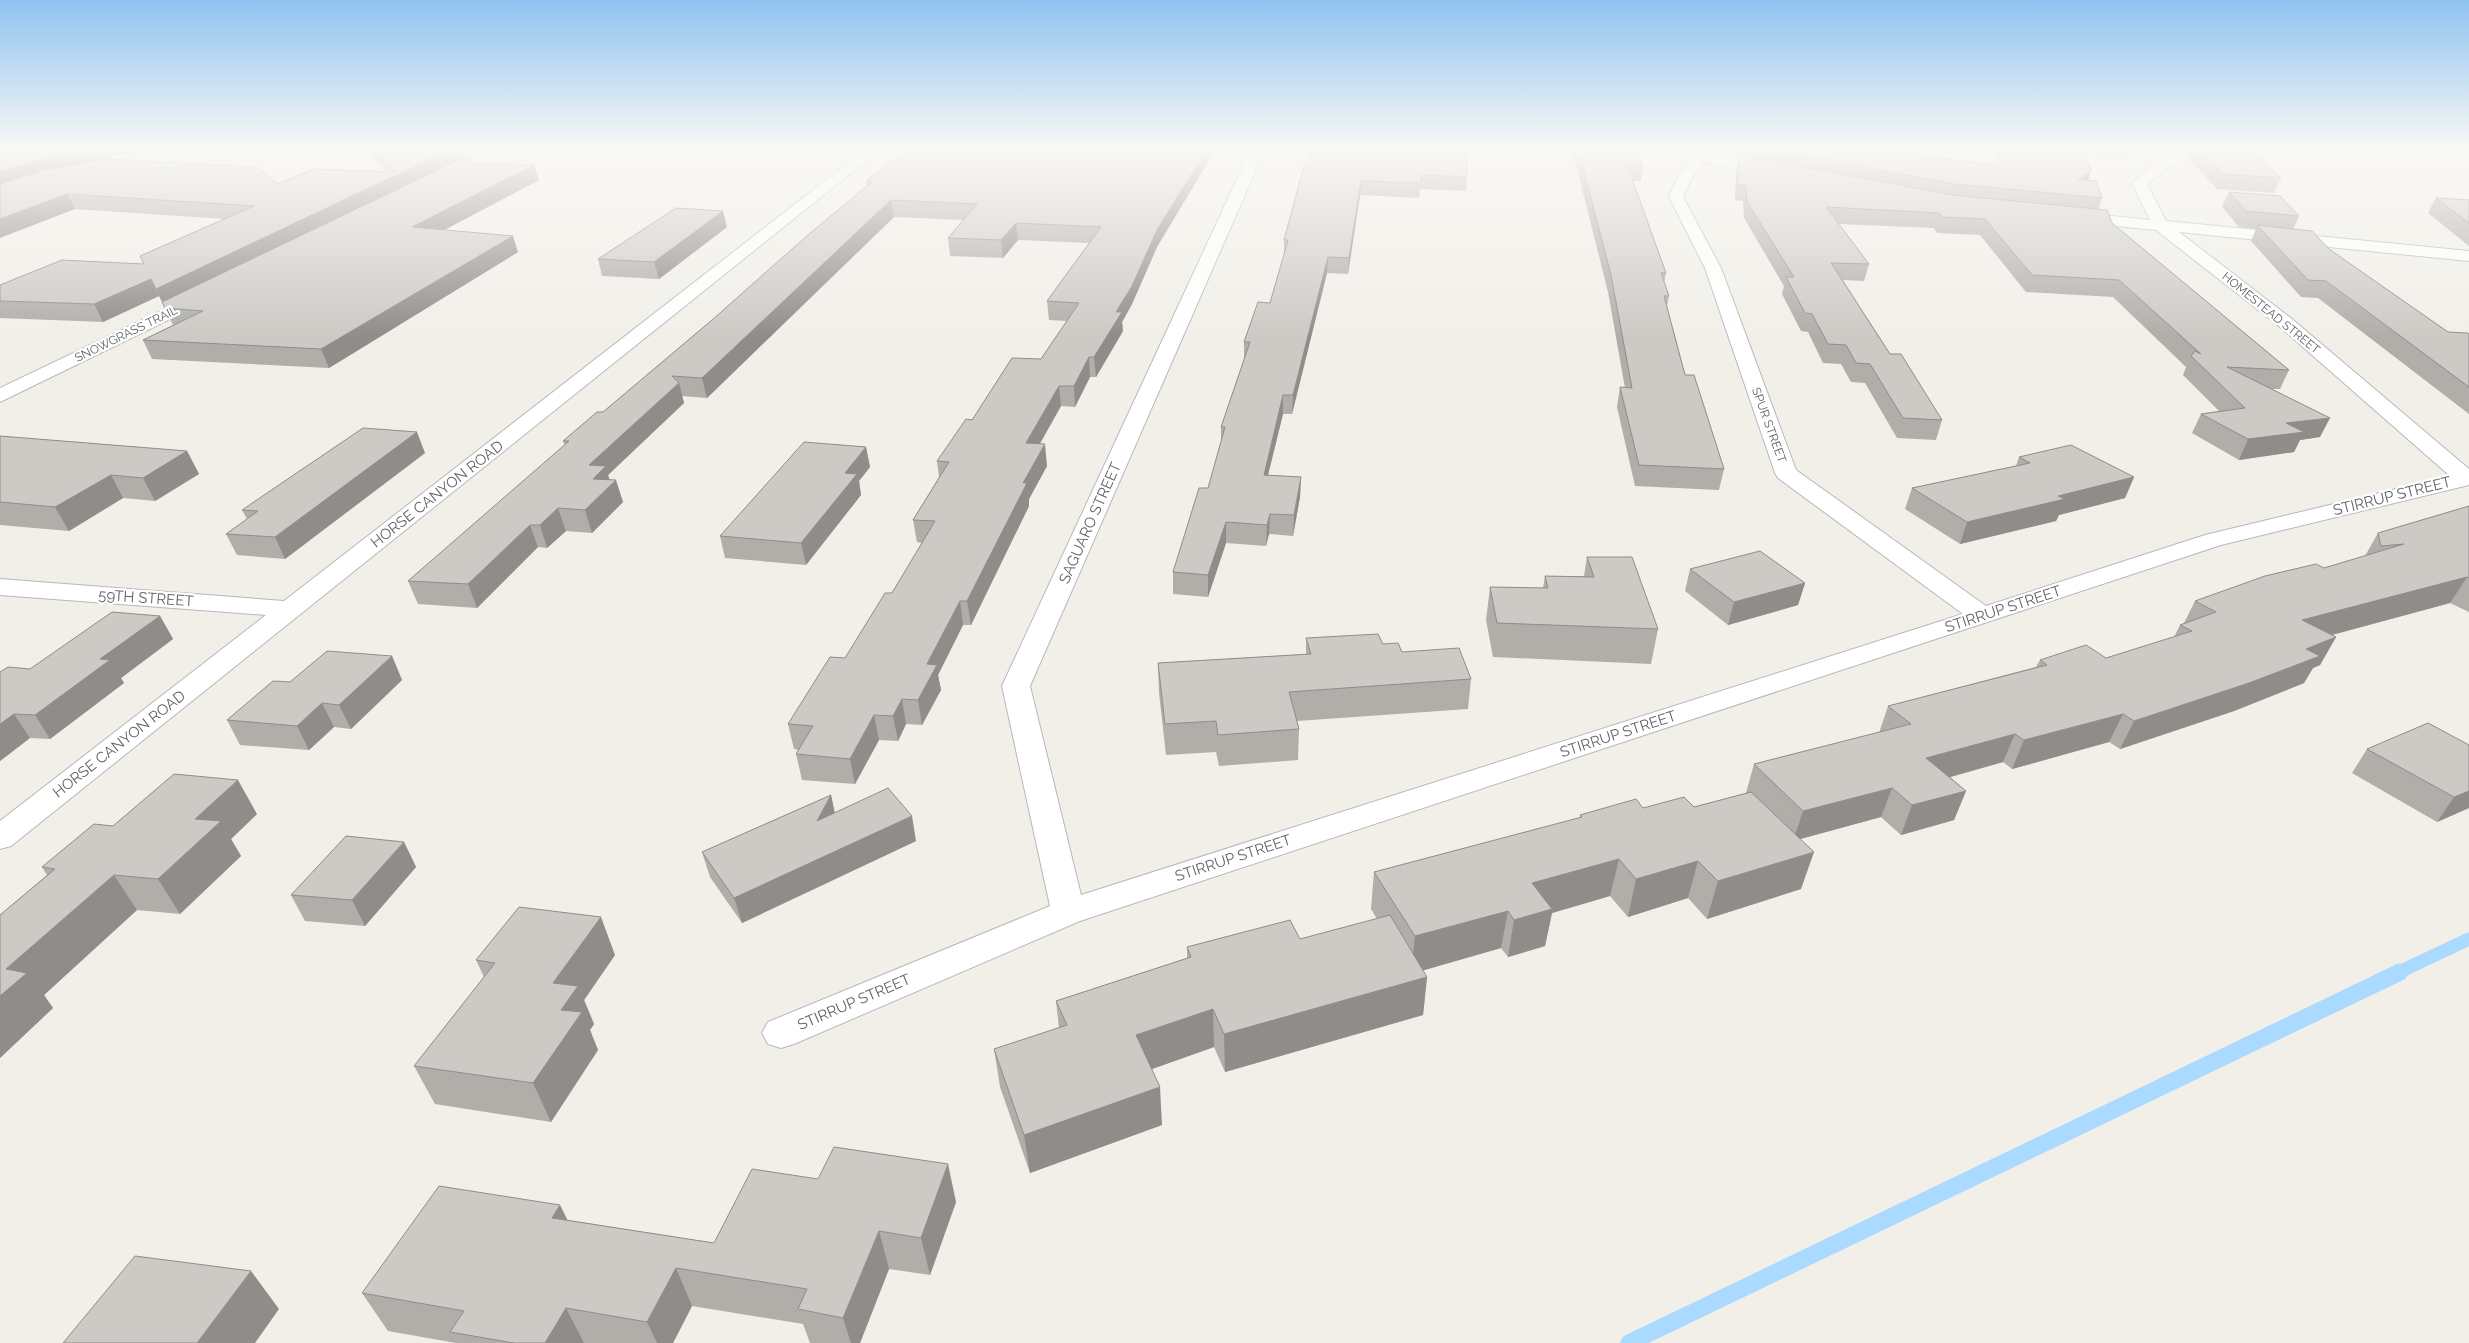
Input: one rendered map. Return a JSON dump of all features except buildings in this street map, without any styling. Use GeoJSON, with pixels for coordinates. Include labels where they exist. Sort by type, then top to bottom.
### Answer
{"type":"FeatureCollection","features":[{"type":"Feature","properties":{"kind":"street","name":"HORSE CANYON ROAD"},"geometry":{"type":"LineString","coordinates":[[0,838],[795,212]]}},
{"type":"Feature","properties":{"kind":"street","name":"SAGUARO STREET"},"geometry":{"type":"LineString","coordinates":[[1068,912],[1016,686],[1230,212]]}},
{"type":"Feature","properties":{"kind":"street","name":"SPUR STREET"},"geometry":{"type":"LineString","coordinates":[[1684,212],[1713,268],[1786,473],[1983,616]]}},
{"type":"Feature","properties":{"kind":"street","name":"HOMESTEAD STREET"},"geometry":{"type":"LineString","coordinates":[[2153,212],[2160,225],[2286,323],[2467,478]]}},
{"type":"Feature","properties":{"kind":"street"},"geometry":{"type":"LineString","coordinates":[[2064,216],[2469,256]]}},
{"type":"Feature","properties":{"kind":"street","name":"SNOWGRASS TRAIL"},"geometry":{"type":"LineString","coordinates":[[0,396],[212,292]]}},
{"type":"Feature","properties":{"kind":"street","name":"STIRRUP STREET"},"geometry":{"type":"LineString","coordinates":[[781,1033],[1068,912],[2213,540],[2467,478]]}},
{"type":"Feature","properties":{"kind":"street","name":"59TH STREET"},"geometry":{"type":"LineString","coordinates":[[0,587],[293,608]]}},
{"type":"Feature","properties":{"kind":"waterway"},"geometry":{"type":"LineString","coordinates":[[2397,973],[2469,939]]}},
{"type":"Feature","properties":{"kind":"waterway"},"geometry":{"type":"LineString","coordinates":[[1629,1343],[2400,972]]}}]}
